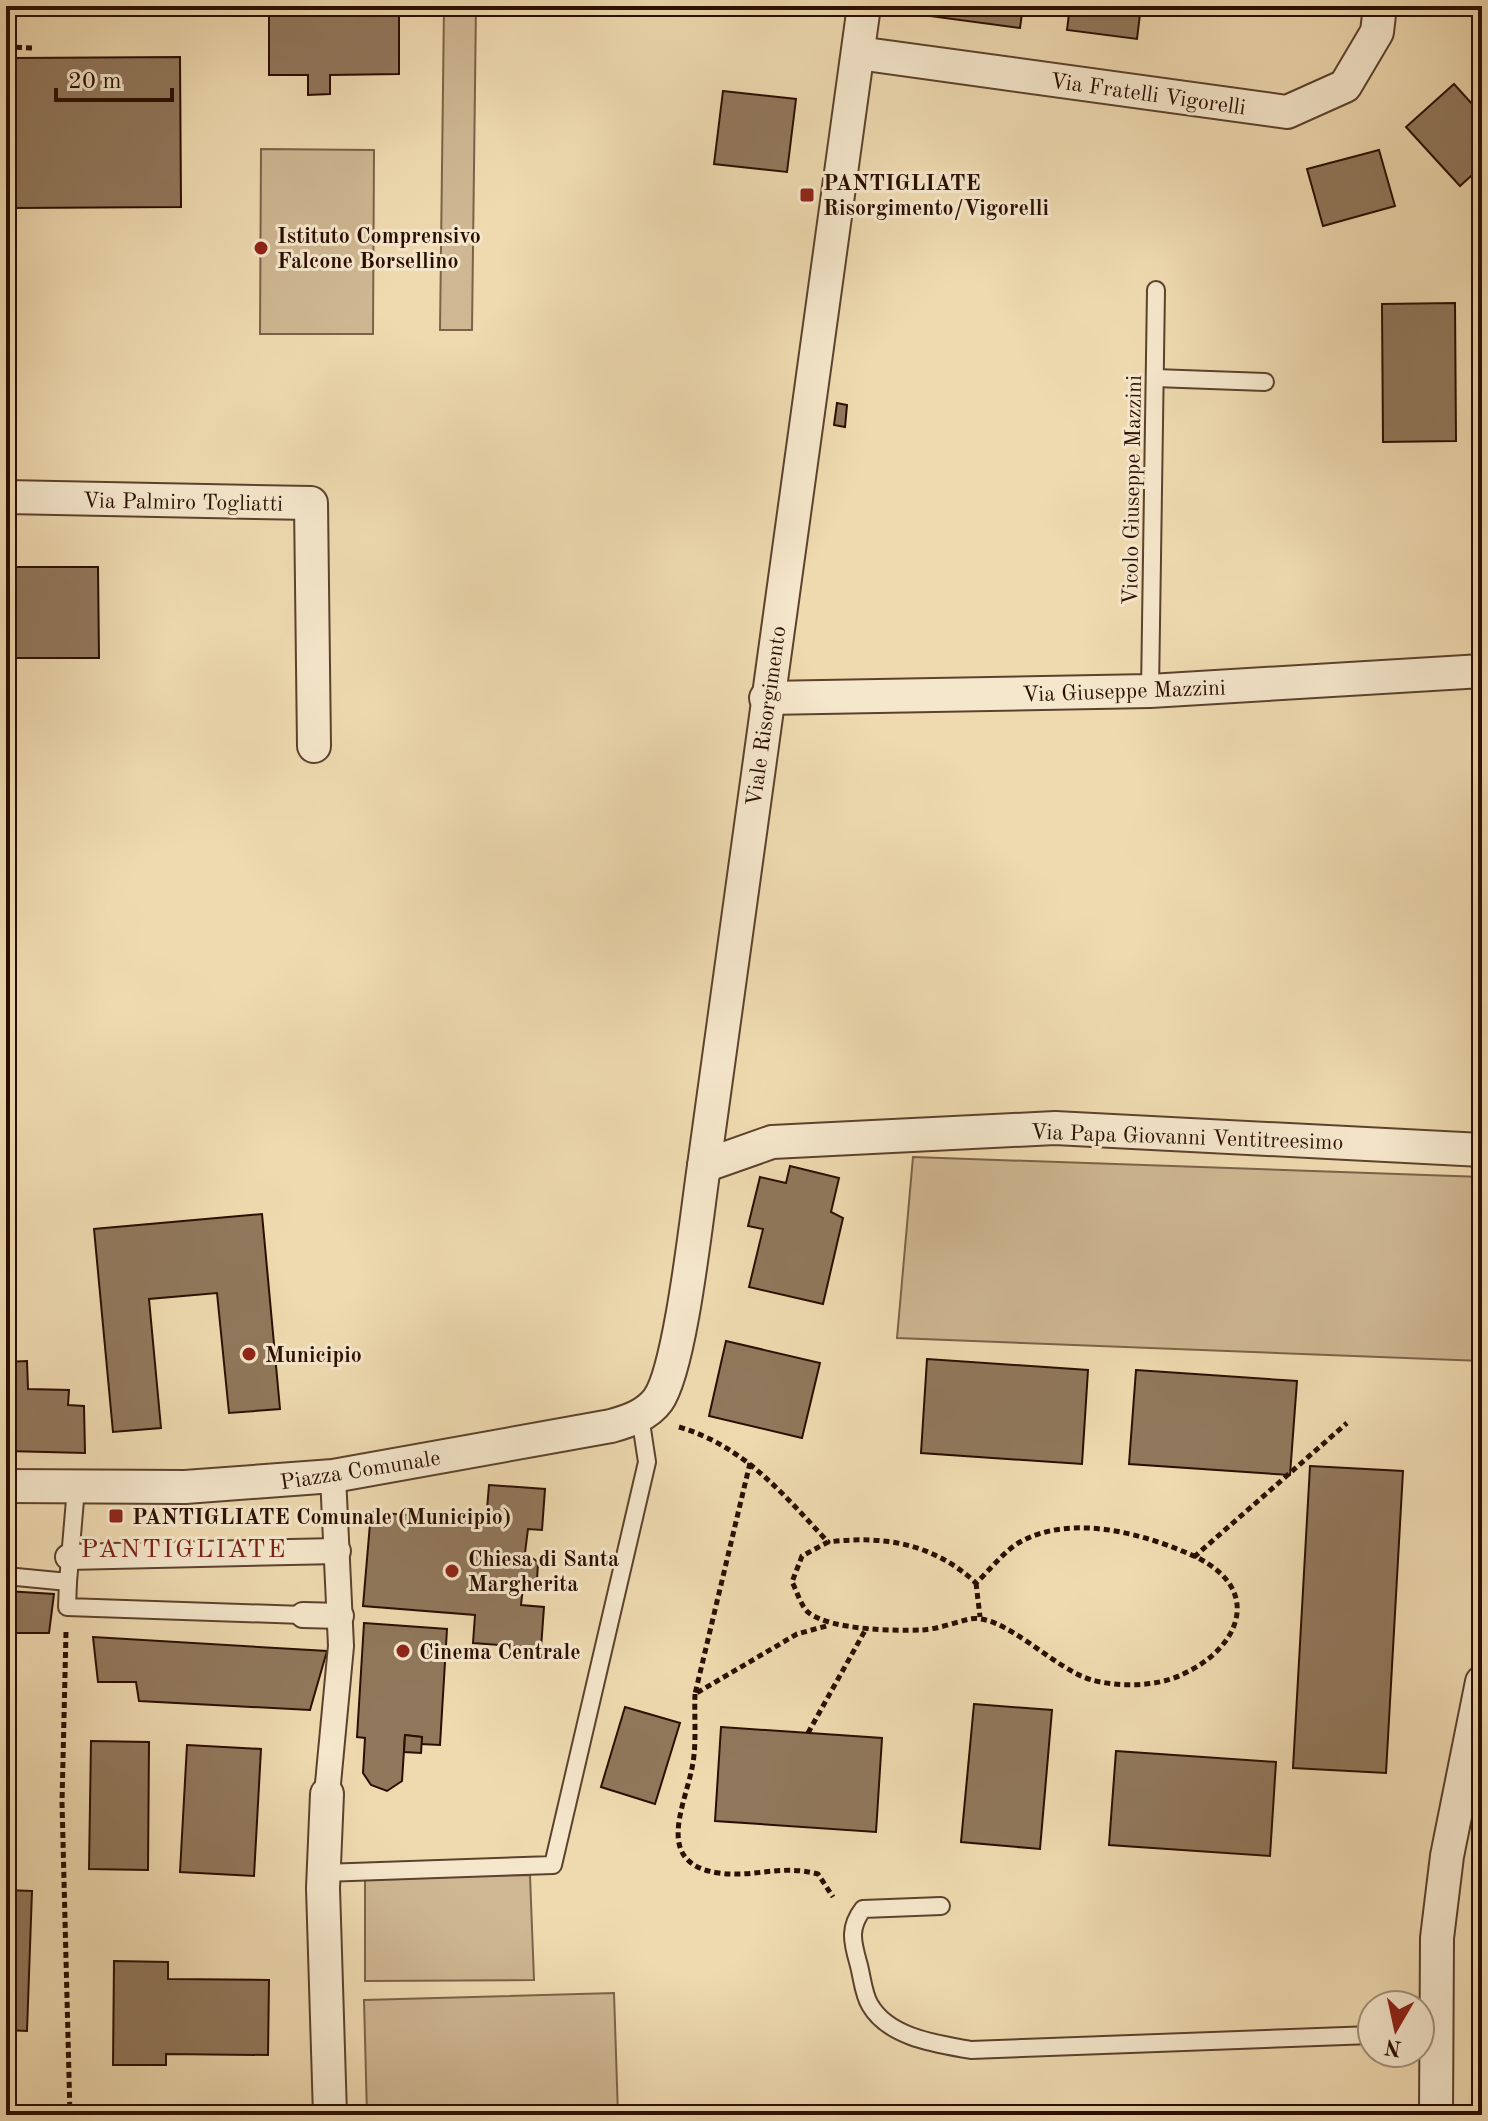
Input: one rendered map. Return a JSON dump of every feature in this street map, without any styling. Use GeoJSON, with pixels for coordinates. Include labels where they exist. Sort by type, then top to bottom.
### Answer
{"type":"FeatureCollection","features":[{"type":"Feature","properties":{"kind":"street","name":"Viale Risorgimento"},"geometry":{"type":"LineString","coordinates":[[640,1416],[657,1401],[669,1372],[704,1166],[766,698],[864,6]]}},
{"type":"Feature","properties":{"kind":"street","name":"Via Fratelli Vigorelli"},"geometry":{"type":"LineString","coordinates":[[858,53],[1287,112],[1345,86],[1377,32],[1380,6]]}},
{"type":"Feature","properties":{"kind":"street","name":"Via Palmiro Togliatti"},"geometry":{"type":"LineString","coordinates":[[6,497],[311,503],[314,746]]}},
{"type":"Feature","properties":{"kind":"street","name":"Via Giuseppe Mazzini"},"geometry":{"type":"LineString","coordinates":[[766,698],[1150,691],[1482,671]]}},
{"type":"Feature","properties":{"kind":"street","name":"Via Papa Giovanni Ventitreesimo"},"geometry":{"type":"LineString","coordinates":[[704,1166],[772,1142],[1055,1128],[1482,1150]]}},
{"type":"Feature","properties":{"kind":"street","name":"Piazza Comunale"},"geometry":{"type":"LineString","coordinates":[[6,1486],[185,1487],[333,1476],[599,1429],[640,1416]]}},
{"type":"Feature","properties":{"kind":"street"},"geometry":{"type":"LineString","coordinates":[[330,2115],[323,1873],[341,1616],[333,1476]]}},
{"type":"Feature","properties":{"kind":"street"},"geometry":{"type":"LineString","coordinates":[[68,1570],[338,1551]]}},
{"type":"Feature","properties":{"kind":"street"},"geometry":{"type":"LineString","coordinates":[[303,1615],[341,1616]]}},
{"type":"Feature","properties":{"kind":"street"},"geometry":{"type":"LineString","coordinates":[[1432,1989],[1447,1856],[1482,1682]]}},
{"type":"Feature","properties":{"kind":"street"},"geometry":{"type":"LineString","coordinates":[[1431,2069],[1436,2115]]}},
{"type":"Feature","properties":{"kind":"lane","name":"Vicolo Giuseppe Mazzini"},"geometry":{"type":"LineString","coordinates":[[1150,691],[1156,290]]}},
{"type":"Feature","properties":{"kind":"lane"},"geometry":{"type":"LineString","coordinates":[[1155,378],[1265,382]]}},
{"type":"Feature","properties":{"kind":"lane"},"geometry":{"type":"LineString","coordinates":[[323,1873],[553,1865],[647,1462],[640,1416]]}},
{"type":"Feature","properties":{"kind":"lane"},"geometry":{"type":"LineString","coordinates":[[76,1488],[67,1607],[303,1615]]}},
{"type":"Feature","properties":{"kind":"lane"},"geometry":{"type":"LineString","coordinates":[[6,1576],[68,1570]]}},
{"type":"Feature","properties":{"kind":"lane"},"geometry":{"type":"LineString","coordinates":[[941,1906],[863,1909],[854,1922],[852,1940],[870,2006],[894,2028],[928,2042],[971,2050],[1356,2036]]}},
{"type":"Feature","properties":{"kind":"path"},"geometry":{"type":"LineString","coordinates":[[6,47],[33,48]]}},
{"type":"Feature","properties":{"kind":"path"},"geometry":{"type":"LineString","coordinates":[[640,1416],[710,1436],[750,1463],[828,1542]]}},
{"type":"Feature","properties":{"kind":"path"},"geometry":{"type":"LineString","coordinates":[[1194,1557],[1347,1423]]}},
{"type":"Feature","properties":{"kind":"path"},"geometry":{"type":"LineString","coordinates":[[750,1463],[695,1694],[693,1767],[675,1832],[683,1853],[700,1868],[720,1873],[792,1868],[818,1874],[833,1897]]}},
{"type":"Feature","properties":{"kind":"path"},"geometry":{"type":"LineString","coordinates":[[695,1694],[797,1634],[831,1625],[923,1630],[980,1617],[1014,1634],[1056,1665],[1091,1680],[1136,1685],[1180,1676],[1217,1654],[1236,1623],[1236,1593],[1219,1568],[1162,1541],[1105,1530],[1058,1529],[1019,1542],[976,1583]]}},
{"type":"Feature","properties":{"kind":"path"},"geometry":{"type":"LineString","coordinates":[[831,1625],[807,1612],[792,1582],[802,1556],[828,1542],[920,1546],[953,1562],[976,1583],[980,1617]]}},
{"type":"Feature","properties":{"kind":"path"},"geometry":{"type":"LineString","coordinates":[[67,1607],[62,1802],[70,2115]]}},
{"type":"Feature","properties":{"kind":"path"},"geometry":{"type":"LineString","coordinates":[[808,1733],[867,1627]]}},
{"type":"Feature","properties":{"kind":"shaded area"},"geometry":{"type":"Polygon","coordinates":[[[444,6],[476,6],[472,330],[440,330],[444,6]]]}},
{"type":"Feature","properties":{"kind":"shaded area"},"geometry":{"type":"Polygon","coordinates":[[[261,149],[374,150],[373,334],[260,334],[261,149]]]}},
{"type":"Feature","properties":{"kind":"shaded area"},"geometry":{"type":"Polygon","coordinates":[[[913,1157],[1482,1177],[1482,1361],[897,1338],[913,1157]]]}},
{"type":"Feature","properties":{"kind":"shaded area"},"geometry":{"type":"Polygon","coordinates":[[[530,1875],[534,1980],[365,1981],[365,1877],[530,1875]]]}},
{"type":"Feature","properties":{"kind":"shaded area"},"geometry":{"type":"Polygon","coordinates":[[[614,1993],[618,2115],[367,2115],[364,2000],[614,1993]]]}},
{"type":"Feature","properties":{"kind":"building"},"geometry":{"type":"Polygon","coordinates":[[[269,6],[399,6],[399,74],[330,75],[330,94],[308,95],[308,75],[269,75],[269,6]]]}},
{"type":"Feature","properties":{"kind":"building"},"geometry":{"type":"Polygon","coordinates":[[[923,6],[1023,6],[1020,28],[922,15],[923,6]]]}},
{"type":"Feature","properties":{"kind":"building"},"geometry":{"type":"Polygon","coordinates":[[[1070,6],[1141,6],[1137,39],[1067,30],[1070,6]]]}},
{"type":"Feature","properties":{"kind":"building"},"geometry":{"type":"Polygon","coordinates":[[[180,57],[181,207],[15,208],[14,58],[180,57]]]}},
{"type":"Feature","properties":{"kind":"building"},"geometry":{"type":"Polygon","coordinates":[[[1454,84],[1482,115],[1482,166],[1460,186],[1406,127],[1454,84]]]}},
{"type":"Feature","properties":{"kind":"building"},"geometry":{"type":"Polygon","coordinates":[[[723,91],[796,99],[787,172],[714,164],[723,91]]]}},
{"type":"Feature","properties":{"kind":"building"},"geometry":{"type":"Polygon","coordinates":[[[1379,150],[1395,206],[1323,226],[1307,169],[1379,150]]]}},
{"type":"Feature","properties":{"kind":"building"},"geometry":{"type":"Polygon","coordinates":[[[1455,303],[1456,441],[1383,442],[1382,304],[1455,303]]]}},
{"type":"Feature","properties":{"kind":"building"},"geometry":{"type":"Polygon","coordinates":[[[837,403],[847,405],[845,427],[834,425],[837,403]]]}},
{"type":"Feature","properties":{"kind":"building"},"geometry":{"type":"Polygon","coordinates":[[[6,567],[98,567],[99,658],[6,658],[6,567]]]}},
{"type":"Feature","properties":{"kind":"building"},"geometry":{"type":"Polygon","coordinates":[[[790,1166],[839,1178],[831,1212],[843,1218],[823,1304],[749,1287],[763,1229],[748,1226],[760,1177],[786,1183],[790,1166]]]}},
{"type":"Feature","properties":{"kind":"building","name":"Municipio"},"geometry":{"type":"Polygon","coordinates":[[[262,1214],[280,1409],[229,1413],[217,1293],[149,1299],[161,1428],[113,1432],[94,1229],[262,1214]]]}},
{"type":"Feature","properties":{"kind":"building"},"geometry":{"type":"Polygon","coordinates":[[[726,1341],[820,1363],[802,1438],[709,1416],[726,1341]]]}},
{"type":"Feature","properties":{"kind":"building"},"geometry":{"type":"Polygon","coordinates":[[[927,1359],[1088,1370],[1082,1464],[921,1453],[927,1359]]]}},
{"type":"Feature","properties":{"kind":"building"},"geometry":{"type":"Polygon","coordinates":[[[27,1361],[28,1389],[69,1390],[68,1405],[84,1406],[85,1453],[6,1451],[6,1362],[27,1361]]]}},
{"type":"Feature","properties":{"kind":"building"},"geometry":{"type":"Polygon","coordinates":[[[1136,1370],[1297,1381],[1290,1475],[1129,1464],[1136,1370]]]}},
{"type":"Feature","properties":{"kind":"building"},"geometry":{"type":"Polygon","coordinates":[[[1310,1466],[1403,1471],[1386,1773],[1293,1768],[1310,1466]]]}},
{"type":"Feature","properties":{"kind":"building","name":"Chiesa di Santa Margherita"},"geometry":{"type":"Polygon","coordinates":[[[489,1485],[545,1489],[542,1530],[528,1529],[525,1553],[538,1562],[537,1580],[523,1587],[521,1605],[544,1607],[541,1648],[473,1643],[475,1615],[363,1606],[371,1512],[486,1521],[489,1485]]]}},
{"type":"Feature","properties":{"kind":"building"},"geometry":{"type":"Polygon","coordinates":[[[6,1591],[54,1594],[49,1633],[6,1633],[6,1591]]]}},
{"type":"Feature","properties":{"kind":"building"},"geometry":{"type":"Polygon","coordinates":[[[364,1623],[447,1629],[440,1745],[421,1744],[422,1737],[405,1735],[402,1781],[387,1791],[371,1785],[363,1773],[365,1738],[357,1737],[364,1623]]]}},
{"type":"Feature","properties":{"kind":"building"},"geometry":{"type":"Polygon","coordinates":[[[93,1637],[327,1651],[310,1710],[139,1701],[136,1682],[98,1682],[93,1637]]]}},
{"type":"Feature","properties":{"kind":"building"},"geometry":{"type":"Polygon","coordinates":[[[974,1704],[1052,1710],[1040,1849],[961,1842],[974,1704]]]}},
{"type":"Feature","properties":{"kind":"building"},"geometry":{"type":"Polygon","coordinates":[[[625,1707],[680,1723],[655,1804],[601,1787],[625,1707]]]}},
{"type":"Feature","properties":{"kind":"building"},"geometry":{"type":"Polygon","coordinates":[[[721,1727],[882,1738],[876,1832],[715,1821],[721,1727]]]}},
{"type":"Feature","properties":{"kind":"building"},"geometry":{"type":"Polygon","coordinates":[[[405,1735],[422,1737],[421,1753],[404,1752],[405,1735]]]}},
{"type":"Feature","properties":{"kind":"building"},"geometry":{"type":"Polygon","coordinates":[[[91,1741],[149,1742],[148,1870],[89,1869],[91,1741]]]}},
{"type":"Feature","properties":{"kind":"building"},"geometry":{"type":"Polygon","coordinates":[[[187,1745],[261,1749],[254,1876],[180,1872],[187,1745]]]}},
{"type":"Feature","properties":{"kind":"building"},"geometry":{"type":"Polygon","coordinates":[[[1116,1751],[1276,1762],[1270,1856],[1109,1845],[1116,1751]]]}},
{"type":"Feature","properties":{"kind":"building"},"geometry":{"type":"Polygon","coordinates":[[[6,1890],[32,1891],[27,2031],[6,2030],[6,1890]]]}},
{"type":"Feature","properties":{"kind":"building"},"geometry":{"type":"Polygon","coordinates":[[[114,1961],[168,1962],[168,1979],[269,1980],[268,2055],[166,2054],[166,2065],[113,2065],[114,1961]]]}},
{"type":"Feature","properties":{"kind":"place","name":"PANTIGLIATE Risorgimento/Vigorelli"},"geometry":{"type":"Point","coordinates":[807,195]}},
{"type":"Feature","properties":{"kind":"place","name":"Istituto Comprensivo Falcone Borsellino"},"geometry":{"type":"Point","coordinates":[261,248]}},
{"type":"Feature","properties":{"kind":"place","name":"Municipio"},"geometry":{"type":"Point","coordinates":[249,1354]}},
{"type":"Feature","properties":{"kind":"place","name":"PANTIGLIATE Comunale (Municipio)"},"geometry":{"type":"Point","coordinates":[116,1516]}},
{"type":"Feature","properties":{"kind":"place","name":"Chiesa di Santa Margherita"},"geometry":{"type":"Point","coordinates":[452,1571]}},
{"type":"Feature","properties":{"kind":"place","name":"Cinema Centrale"},"geometry":{"type":"Point","coordinates":[403,1651]}},
{"type":"Feature","properties":{"kind":"district","name":"PANTIGLIATE"},"geometry":{"type":"Point","coordinates":[184,1548]}}]}
